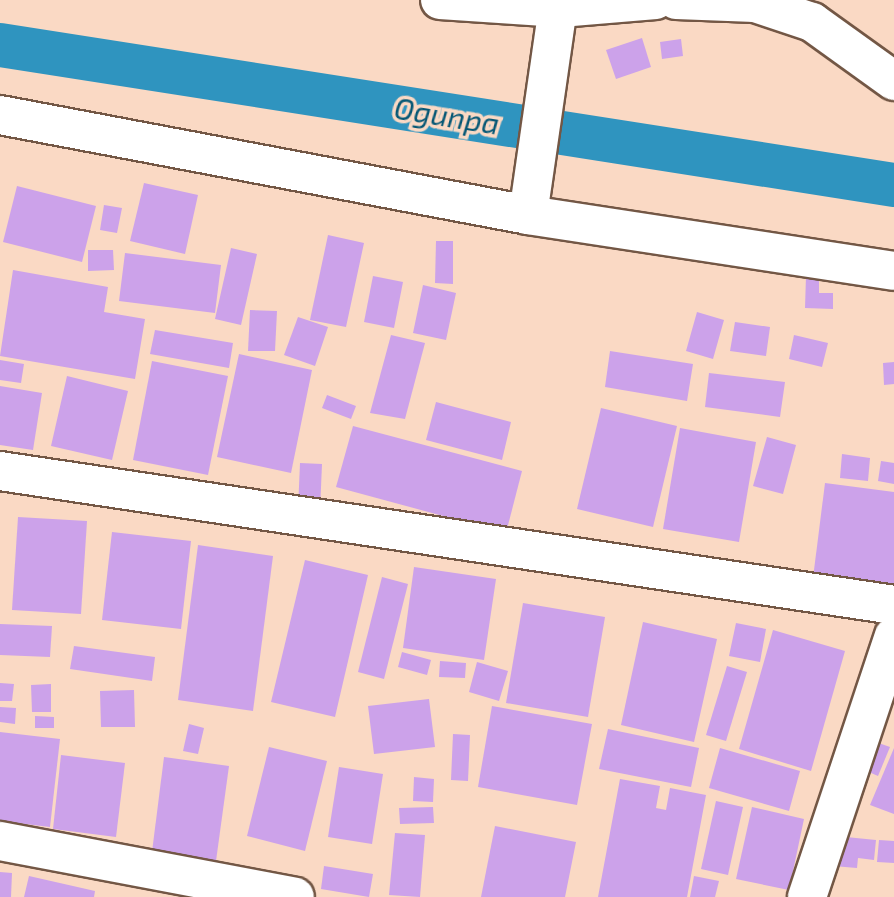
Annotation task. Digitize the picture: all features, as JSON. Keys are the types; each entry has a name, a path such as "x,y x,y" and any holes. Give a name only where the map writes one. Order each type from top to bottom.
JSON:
{"street":[{"path":"440,0 559,14 656,0"},
{"path":"676,0 755,3 812,22 894,81"},
{"path":"532,200 559,14"},
{"path":"0,115 532,200 894,271"},
{"path":"0,471 894,605"},
{"path":"807,897 894,636"},
{"path":"0,841 295,897"}],"building":[{"path":"642,38 651,67 616,79 606,50"},
{"path":"681,39 683,56 662,59 660,42"},
{"path":"144,183 198,195 185,254 130,241"},
{"path":"17,186 96,206 82,262 3,242"},
{"path":"104,205 122,208 117,233 100,230"},
{"path":"328,235 364,243 346,327 310,320"},
{"path":"436,241 453,241 453,284 435,283"},
{"path":"231,248 257,254 241,325 215,319"},
{"path":"88,250 113,250 114,270 88,271"},
{"path":"125,253 221,265 215,313 119,301"},
{"path":"13,270 108,287 104,312 145,319 135,379 0,356"},
{"path":"373,276 403,282 394,328 364,322"},
{"path":"806,276 819,276 819,293 833,293 833,309 805,308"},
{"path":"423,285 456,293 446,340 413,333"},
{"path":"250,310 277,311 275,351 248,351"},
{"path":"697,312 724,320 713,359 686,351"},
{"path":"298,317 328,327 315,366 284,355"},
{"path":"735,322 770,327 766,356 730,351"},
{"path":"155,330 233,343 229,368 150,354"},
{"path":"391,335 425,343 405,419 370,413"},
{"path":"794,335 828,343 822,367 789,359"},
{"path":"610,351 693,364 687,401 605,387"},
{"path":"239,354 312,370 291,473 217,457"},
{"path":"0,360 24,364 21,383 0,380"},
{"path":"152,361 228,376 208,475 133,460"},
{"path":"894,362 894,384 884,385 883,363"},
{"path":"709,373 785,382 780,417 705,407"},
{"path":"67,376 128,391 112,460 51,446"},
{"path":"0,386 42,393 33,450 0,445"},
{"path":"327,395 356,406 351,419 322,408"},
{"path":"436,402 511,422 502,460 426,440"},
{"path":"601,408 677,426 653,527 577,509"},
{"path":"353,426 522,471 506,533 336,487"},
{"path":"680,428 756,442 739,542 663,529"},
{"path":"767,437 796,445 783,494 753,486"},
{"path":"842,454 870,458 868,481 840,478"},
{"path":"881,461 894,463 894,484 878,481"},
{"path":"300,463 322,464 320,511 298,510"},
{"path":"825,483 894,492 894,588 813,578"},
{"path":"18,517 87,521 81,614 12,610"},
{"path":"112,532 191,541 181,629 102,620"},
{"path":"198,545 273,556 253,711 178,700"},
{"path":"305,560 368,575 335,717 271,702"},
{"path":"414,567 496,579 484,660 403,648"},
{"path":"382,577 408,584 384,679 358,672"},
{"path":"523,603 605,617 588,717 506,703"},
{"path":"643,622 717,639 694,742 621,725"},
{"path":"736,623 766,629 760,662 729,656"},
{"path":"0,624 52,626 50,657 0,655"},
{"path":"773,630 845,651 811,771 739,749"},
{"path":"74,646 155,657 152,681 70,669"},
{"path":"402,652 431,660 427,675 398,667"},
{"path":"440,661 466,663 465,678 439,677"},
{"path":"477,662 508,671 499,701 469,692"},
{"path":"727,666 747,672 726,741 706,735"},
{"path":"0,683 14,684 12,701 0,701"},
{"path":"51,684 51,712 32,712 31,685"},
{"path":"134,690 135,727 101,727 100,691"},
{"path":"429,699 435,747 374,754 368,706"},
{"path":"492,706 592,724 577,805 478,787"},
{"path":"0,707 16,708 15,724 0,722"},
{"path":"35,716 54,717 54,728 35,728"},
{"path":"189,724 204,728 198,754 183,751"},
{"path":"608,729 699,748 691,787 599,769"},
{"path":"0,732 60,739 50,827 0,821"},
{"path":"453,734 470,735 468,781 451,780"},
{"path":"873,741 890,747 878,776 862,769"},
{"path":"269,747 327,761 305,851 247,836"},
{"path":"720,748 800,771 789,811 709,788"},
{"path":"894,748 894,814 870,805"},
{"path":"61,755 125,763 116,837 53,829"},
{"path":"164,757 229,766 216,861 152,852"},
{"path":"339,767 383,774 372,844 328,837"},
{"path":"414,777 434,779 433,802 413,801"},
{"path":"620,779 660,786 656,808 666,810 670,788 706,795 687,897 598,897"},
{"path":"716,801 743,807 728,875 701,869"},
{"path":"433,807 434,823 400,824 399,808"},
{"path":"752,807 804,819 789,890 736,879"},
{"path":"495,826 576,842 565,897 481,897"},
{"path":"395,833 425,835 420,897 389,895"},
{"path":"836,836 876,840 874,860 858,858 857,868 833,866"},
{"path":"879,840 894,841 894,863 877,862"},
{"path":"324,866 373,874 369,897 321,889"},
{"path":"0,872 12,873 11,897 0,897"},
{"path":"29,876 95,891 94,897 24,897"},
{"path":"694,876 719,881 715,897 690,897"}],"waterway":[{"name":"Ogunpa","path":"0,45 894,185"}]}
